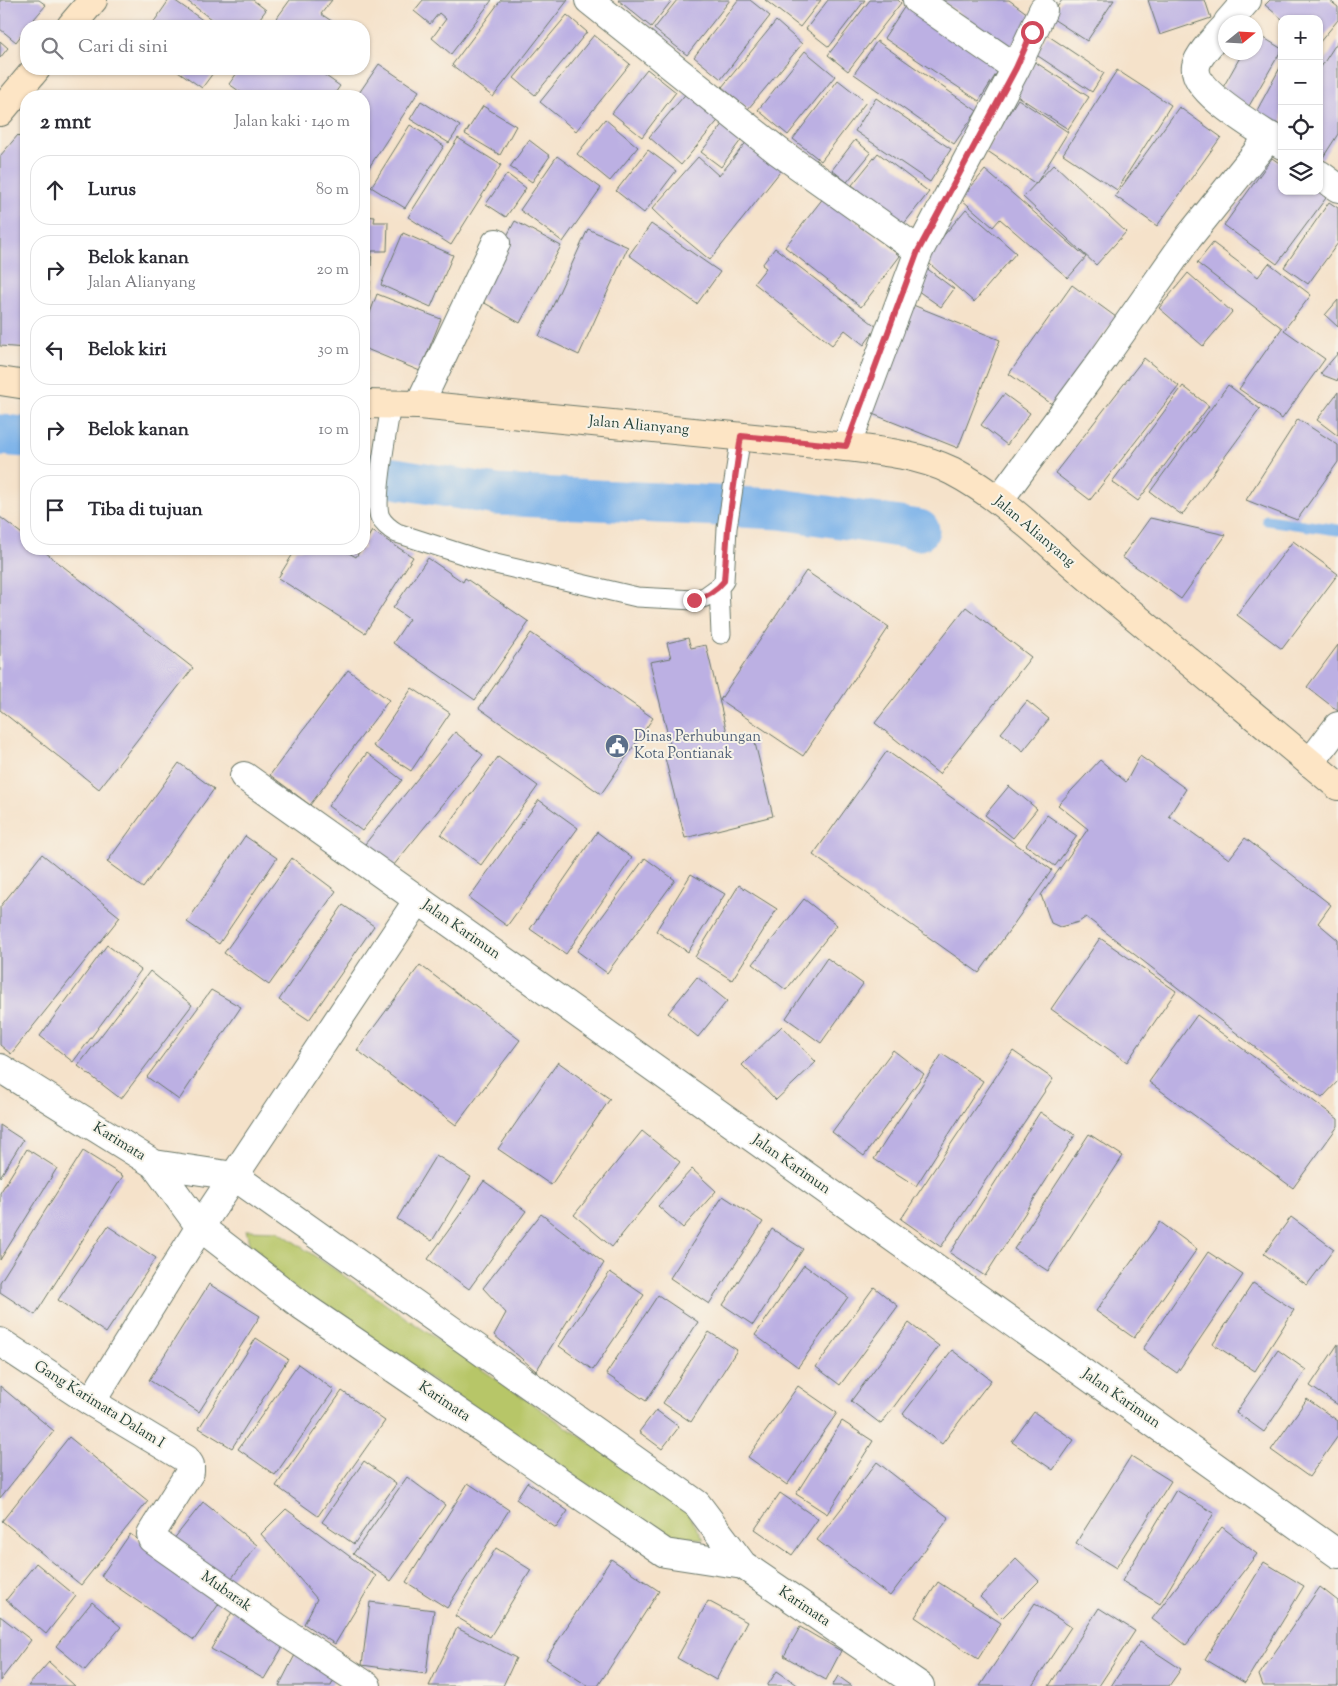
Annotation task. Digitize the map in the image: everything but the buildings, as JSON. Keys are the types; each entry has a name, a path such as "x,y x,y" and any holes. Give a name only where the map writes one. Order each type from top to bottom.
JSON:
{"street":[{"path":"76,20 93,0"},
{"path":"589,0 778,151 918,251"},
{"path":"917,0 1016,68"},
{"path":"1234,15 1247,0"},
{"path":"846,446 918,251 1016,68 1043,10"},
{"path":"1000,500 1103,360 1188,238 1276,140 1216,100 1198,78 1196,66 1202,54 1218,35"},
{"path":"0,112 31,75"},
{"path":"1323,177 1338,188"},
{"path":"419,405 496,243"},
{"path":"0,381 20,384"},
{"name":"Jalan Alianyang","path":"370,407 389,417 419,405 740,448 846,446 890,452 939,466 953,472 1000,500 1078,569 1338,786"},
{"path":"1310,763 1338,726"},
{"name":"Jalan Karimun","path":"244,776 1338,1554"},
{"path":"91,1402 200,1227 418,900"},
{"name":"Karimata","path":"0,1068 154,1164 200,1227 301,1305 665,1553 743,1565 920,1686"},
{"path":"154,1164 234,1176 697,1504 743,1565"},
{"name":"Gang Karimata Dalam I","path":"0,1342 91,1402 186,1459 190,1465 190,1472"},
{"name":"Mubarak","path":"190,1472 151,1534 152,1539 277,1627 367,1686"}],"lane":[{"path":"389,417 378,494 380,516 386,527 397,533 486,562 637,597 694,600 705,597 724,581 728,528 740,448"},
{"path":"719,587 721,634"}],"green space":[{"path":"246,1230 278,1231 683,1506 704,1539 664,1536 253,1260"}],"waterway":[{"path":"0,435 20,437"},
{"path":"370,474 497,495 780,509 919,530"},
{"path":"1267,520 1338,530"}],"place":[{"name":"Dinas Perhubungan Kota Pontianak","path":"617,746"}],"route":[{"path":"694,600 705,597 724,581 728,528 741,436 846,446 918,251 1016,68 1032,32"}]}
